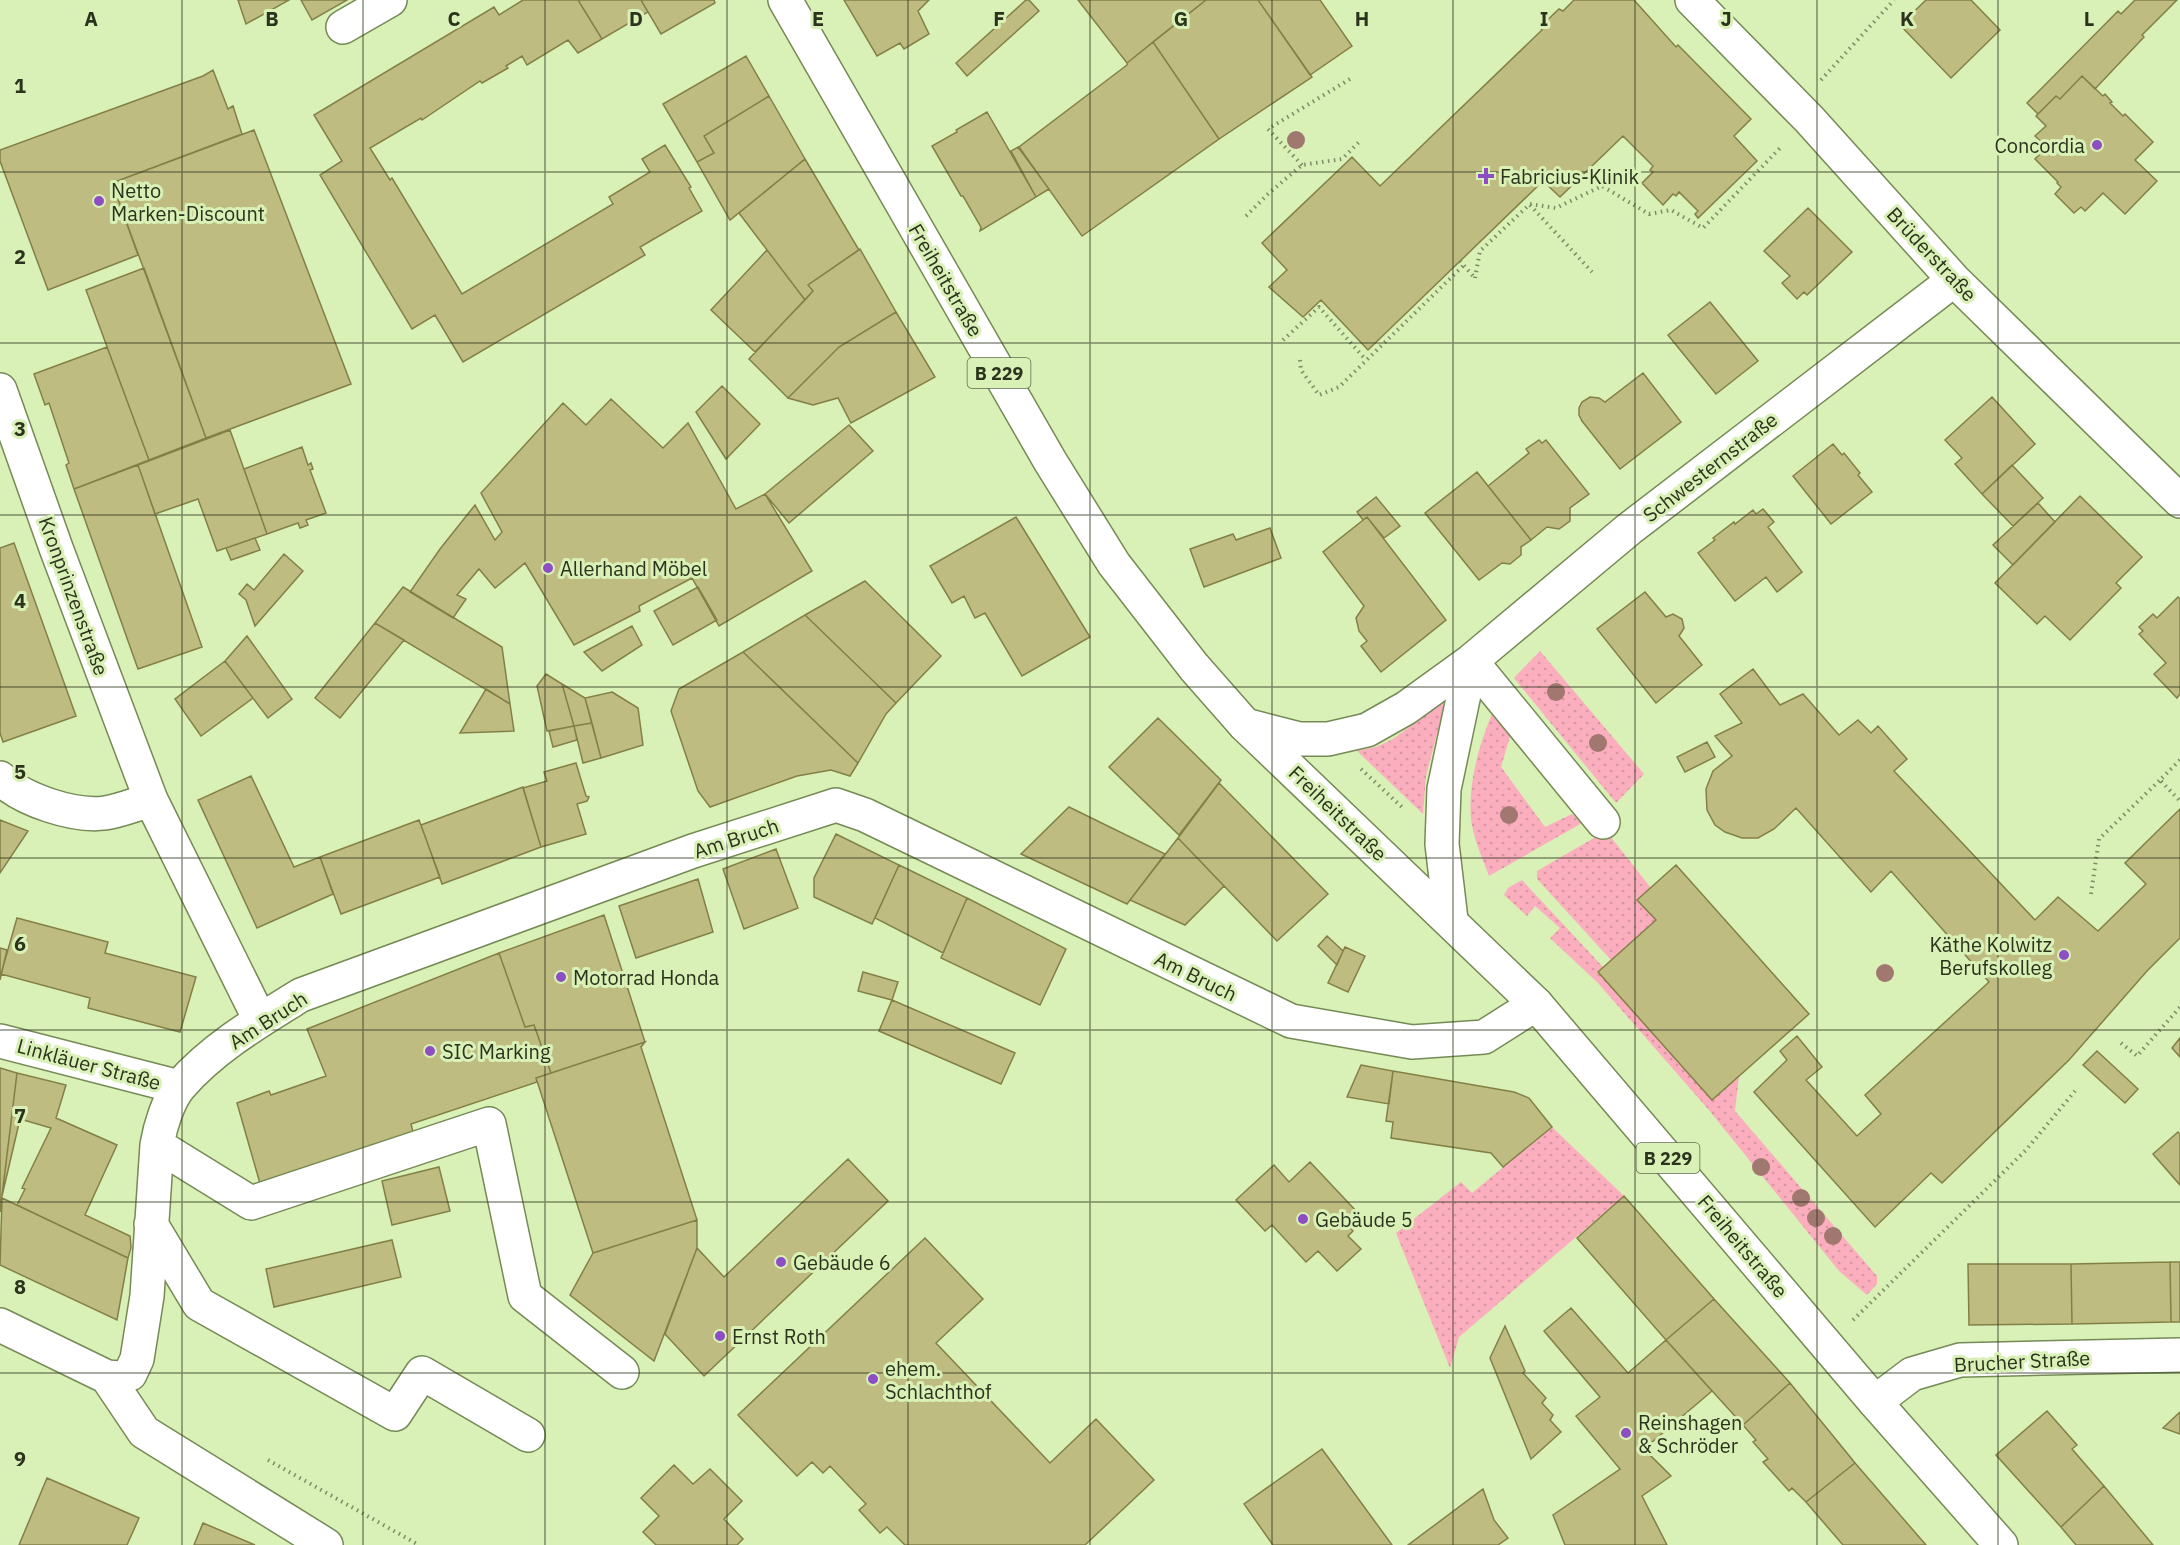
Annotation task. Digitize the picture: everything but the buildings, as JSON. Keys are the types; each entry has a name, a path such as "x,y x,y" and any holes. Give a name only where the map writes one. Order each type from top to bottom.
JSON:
{"street":[{"path":"343,27 390,0"},
{"name":"Freiheitstraße","path":"784,0 1050,461 1114,564 1194,667 1245,725 1451,920 1536,1004 1875,1402 2001,1545"},
{"name":"Brüderstraße","path":"1692,0 1803,113 1954,280 2180,501"},
{"name":"Schwesternstraße","path":"1245,725 1299,739 1328,739 1367,730 1406,708 1471,661 1629,530 1954,280"},
{"name":"Kronprinzenstraße","path":"0,390 150,800 260,1020"},
{"path":"1471,661 1603,822"},
{"path":"1451,920 1442,844 1444,789 1471,661"},
{"path":"0,778 11,789 58,809 104,813 150,800"},
{"name":"Am Bruch","path":"107,1377 120,1378 130,1374 137,1359 147,1296 157,1145 161,1125 179,1087 210,1058 260,1020 301,995 693,851 836,805 865,815 1291,1021 1412,1042 1485,1037 1536,1004"},
{"name":"Linkläuer Straße","path":"0,1041 179,1087"},
{"path":"157,1145 252,1203 489,1124 525,1296 622,1372"},
{"path":"151,1224 199,1304 395,1414 422,1373 528,1436"},
{"path":"0,1324 107,1377 144,1432 326,1545"},
{"name":"Brucher Straße","path":"1875,1402 1912,1374 1960,1360 2180,1355"}],"path":[{"path":"1530,204 1556,208 1602,186 1649,214 1671,210 1703,228 1803,113 1894,0"},
{"path":"1302,165 1268,129 1350,79"},
{"path":"1246,216 1302,165 1344,161 1360,141"},
{"path":"1300,360 1301,370 1318,395 1339,387 1462,263 1475,278 1480,251 1530,204"},
{"path":"1530,204 1592,272"},
{"path":"1283,340 1319,308 1366,360"},
{"path":"2091,894 2100,839 2180,760"},
{"path":"1359,768 1408,813"},
{"path":"2160,780 2180,801"},
{"path":"2121,1043 2137,1056 2180,1007"},
{"path":"1826,1344 1879,1296 2026,1150 2075,1091"}],"shaded area":[{"path":"1540,651 1644,774 1616,803 1514,678"},
{"path":"1442,703 1444,707 1426,776 1423,814 1357,751 1376,747 1393,739"},
{"path":"1494,709 1511,733 1501,767 1545,827 1572,814 1582,823 1489,876 1474,833 1471,818 1471,790 1476,762"},
{"path":"1606,831 1651,888 1638,901 1656,920 1611,960 1537,879 1537,871"},
{"path":"1522,880 1603,967 1598,972 1712,1100 1739,1076 1735,1111 1877,1276 1877,1284 1867,1295 1839,1271 1708,1109 1598,983 1550,938 1560,928 1535,906 1527,916 1504,895 1508,888"},
{"path":"1552,1127 1624,1196 1459,1337 1450,1368 1396,1233 1461,1182 1472,1193"}],"place":[{"name":"Concordia","path":"2097,145"},
{"name":"Fabricius-Klinik","path":"1486,176"},
{"name":"Netto Marken-Discount","path":"99,201"},
{"name":"Allerhand Möbel","path":"548,568"},
{"name":"Käthe Kolwitz Berufskolleg","path":"2064,955"},
{"name":"Motorrad Honda","path":"561,977"},
{"name":"SIC Marking","path":"430,1051"},
{"name":"Gebäude 5","path":"1303,1219"},
{"name":"Gebäude 6","path":"781,1262"},
{"name":"Ernst Roth","path":"720,1336"},
{"name":"ehem. Schlachthof","path":"873,1379"},
{"name":"Reinshagen & Schröder","path":"1626,1433"}]}
